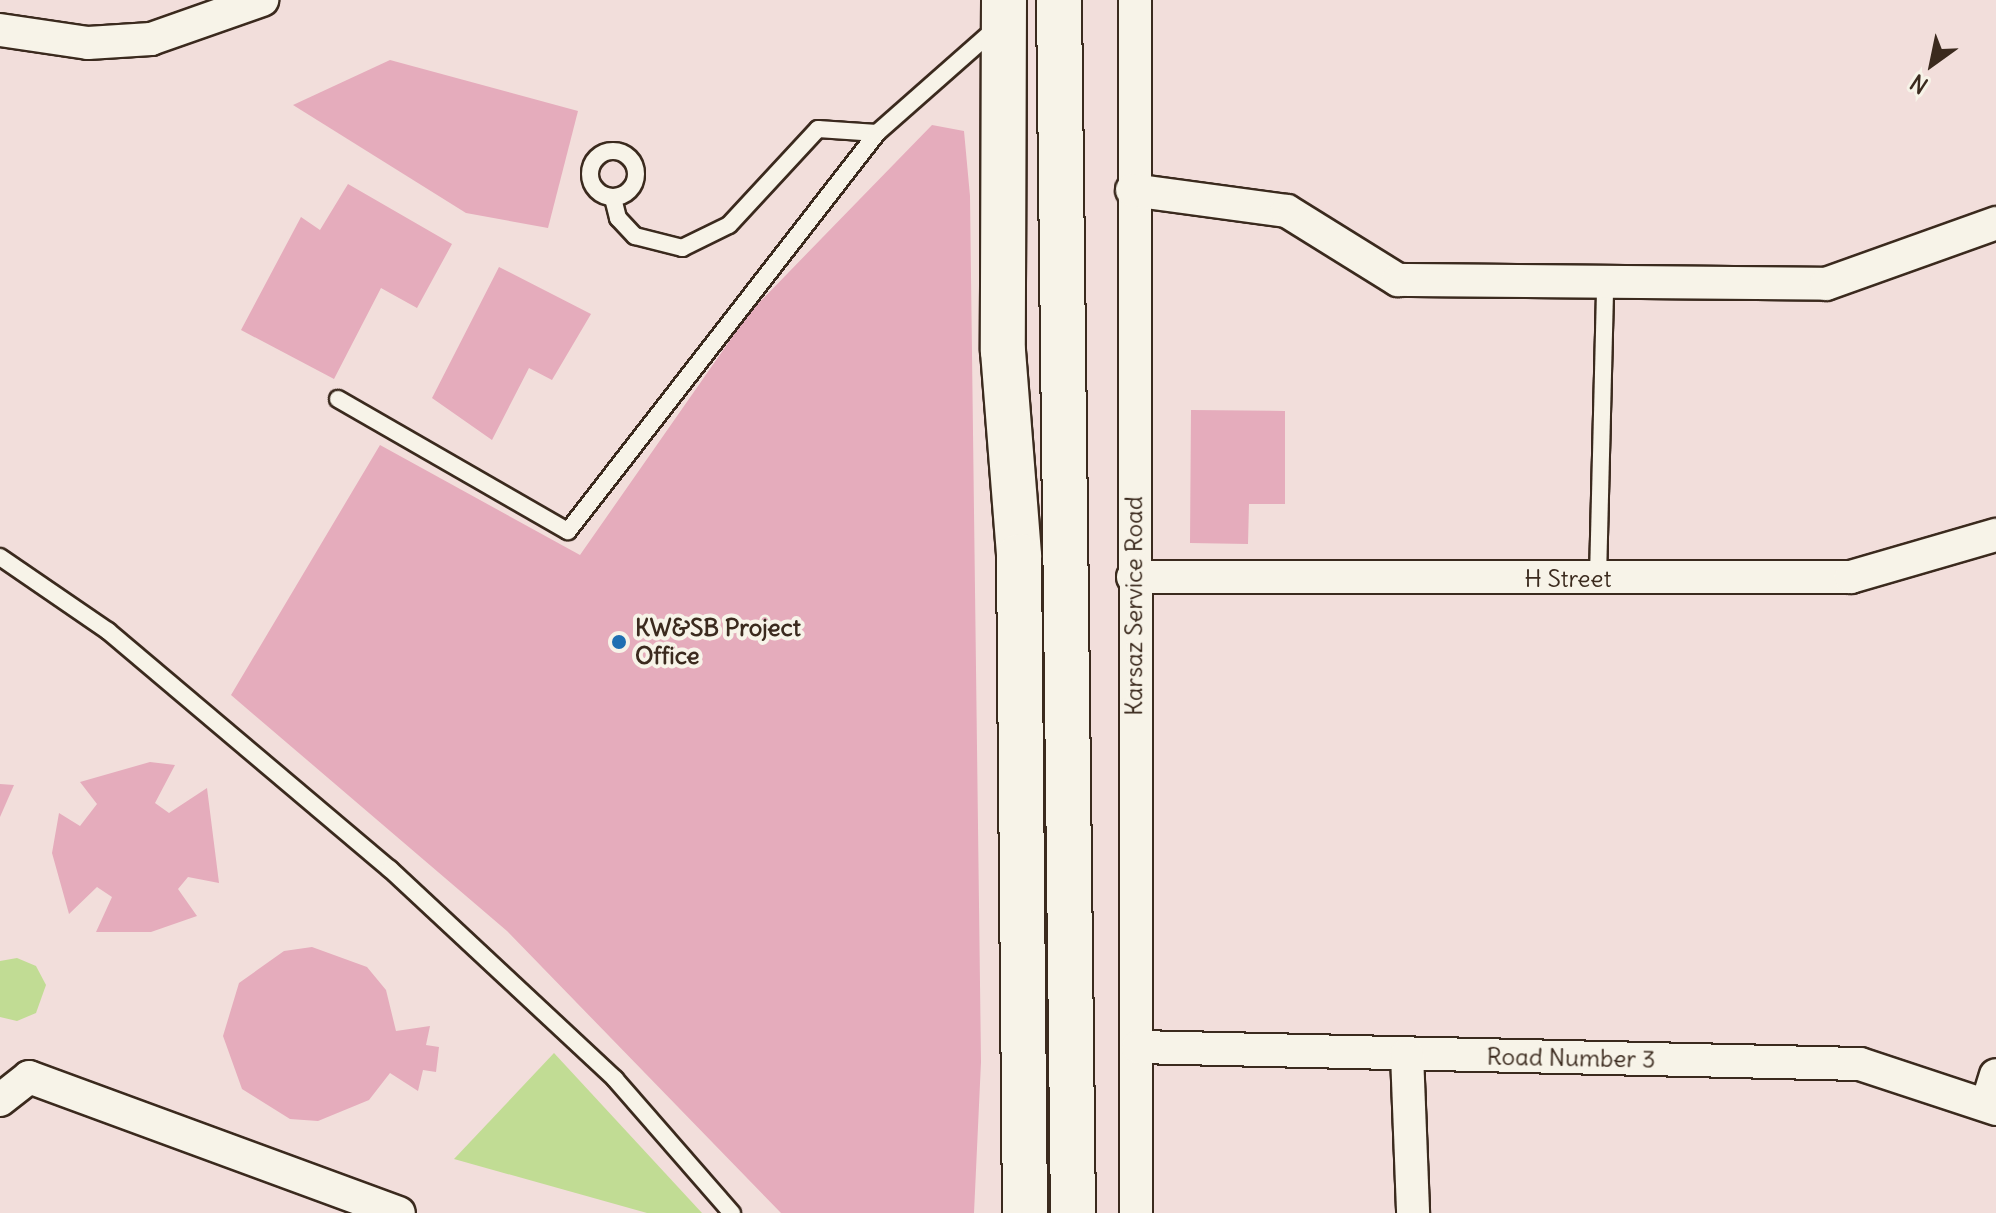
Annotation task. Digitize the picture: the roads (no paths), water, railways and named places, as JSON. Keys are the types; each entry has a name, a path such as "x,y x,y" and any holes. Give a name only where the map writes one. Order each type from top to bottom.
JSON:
{"highway":[{"path":"1059,0 1071,1205"},
{"path":"1004,11 1003,351 1019,556 1025,1213"}],"street":[{"name":"Karsaz Service Road","path":"1135,0 1132,190 1138,1047 1136,1213"},
{"path":"0,30 88,43 151,39 260,1"},
{"path":"1132,190 1287,211 1398,280 1605,285 1826,284 1996,223"},
{"name":"H Street","path":"1133,577 1851,577 1996,535"},
{"name":"Road Number 3","path":"1138,1047 1860,1064 1993,1096"},
{"path":"1407,1054 1413,1213"},
{"path":"0,1100 29,1077 399,1213"}],"lane":[{"path":"338,399 568,531 877,133 1004,11"},
{"path":"613,198 618,218 635,236 682,248 729,225 818,129 877,133"},
{"path":"1598,578 1605,285"},
{"path":"0,557 108,631 390,869 615,1079 732,1213"}],"place":[{"name":"KW&SB Project Office","path":"619,642"}]}
